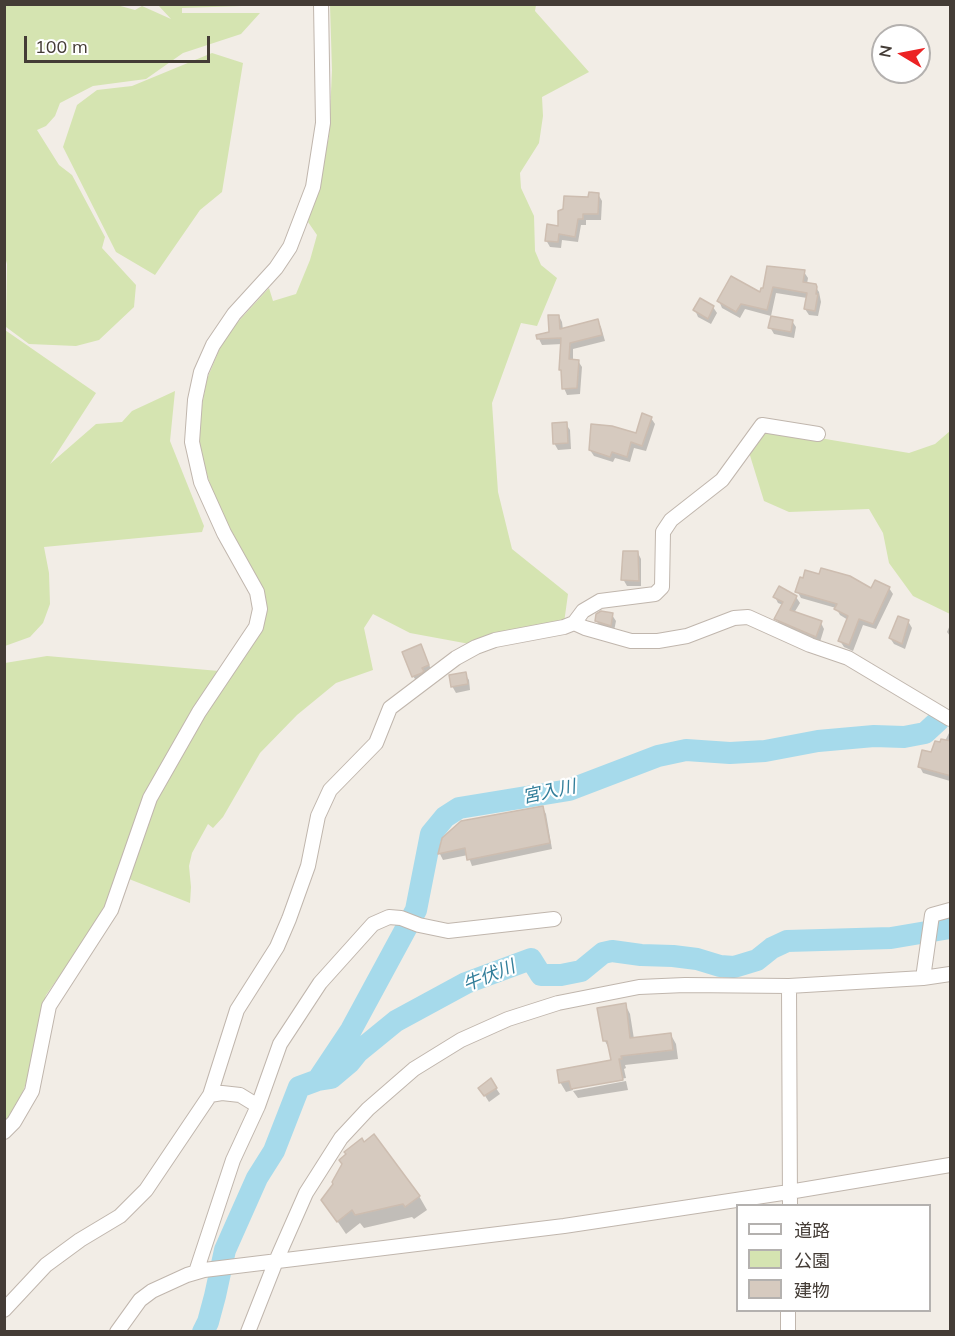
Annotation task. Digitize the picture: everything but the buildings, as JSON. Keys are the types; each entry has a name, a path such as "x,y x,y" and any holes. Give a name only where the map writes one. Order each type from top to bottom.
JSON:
{"street":[{"path":"4,1132 14,1122 32,1090 50,1006 111,910 150,798 199,712 255,627 260,609 256,592 224,533 201,482 192,442 195,400 201,372 213,345 234,314 276,268 290,247 313,187 323,123 321,4"},
{"path":"4,1310 46,1265 80,1240 120,1216 146,1190 210,1095 237,1010 277,947 289,919 308,866 318,816 330,790 376,743 390,708 456,658 476,647 495,640 564,627 574,623 584,610 600,601 655,594 662,587 663,532 671,520 722,480 762,425 818,434"},
{"path":"574,623 631,641 658,641 687,636 734,618 748,617 810,645 848,658 951,719"},
{"path":"923,978 932,915 951,910"},
{"path":"200,1271 233,1160 258,1106 280,1044 320,983 373,924 389,917 401,918 419,925 448,931 554,919"},
{"path":"248,1332 271,1262 306,1193 341,1138 368,1108 414,1070 460,1040 508,1019 558,1004 639,987 789,986 923,978 951,974"},
{"path":"789,986 790,1199"},
{"path":"210,1095 222,1093 240,1095 258,1106"},
{"path":"748,1204 790,1199 951,1165"},
{"path":"117,1332 140,1300 152,1291 164,1284 200,1271 736,1205"},
{"path":"788,1312 788,1332"}],"green space":[{"path":"5,5 117,5 135,10 142,6 171,19 158,5 272,5 182,8 182,13 260,13 241,34 183,53 146,79 93,86 60,103 55,116 46,126 37,130 59,165 72,175 105,237 102,248 136,285 134,307 99,340 76,346 29,344 6,327"},
{"path":"330,5 536,5 535,11 589,72 542,97 543,116 539,143 520,173 521,188 534,216 535,251 541,265 557,278 537,326 521,323 492,403 498,492 512,549 568,594 564,623 546,623 475,645 410,633 373,614 364,628 373,670 336,683 297,715 260,753 223,817 213,828 208,824 192,853 189,866 190,903 129,879 153,805 198,723 264,620 266,603 262,590 242,556 211,487 200,451 200,416 207,379 220,348 235,325 269,288 273,301 296,294 310,260 317,235 308,222 329,137 332,70"},
{"path":"212,53 243,63 222,192 200,210 155,275 116,252 63,147 77,105 97,90 132,86"},
{"path":"5,330 96,393 50,464 96,424 122,422 132,411 175,391 170,441 204,526 202,532 44,547 49,573 50,604 43,623 30,637 5,646"},
{"path":"766,429 909,453 935,444 950,431 950,614 913,596 889,563 883,533 869,509 789,512 764,501 748,449"},
{"path":"47,656 219,671 145,797 105,905 88,936 46,995 39,1019 29,1075 22,1094 5,1123 5,663"}],"waterway":[{"name":"宮入川","path":"319,1078 351,1030 416,910 431,834 445,817 459,808 569,790 658,756 686,750 730,753 765,751 818,741 874,736 904,737 925,733 938,721"},
{"name":"牛伏川","path":"203,1332 215,1296 225,1250 257,1178 274,1151 299,1087 331,1078 396,1021 466,983 531,959 541,975 561,975 581,971 603,953 612,951 697,959 720,966 734,967 757,960 772,948 787,941 891,938 950,928"}]}
